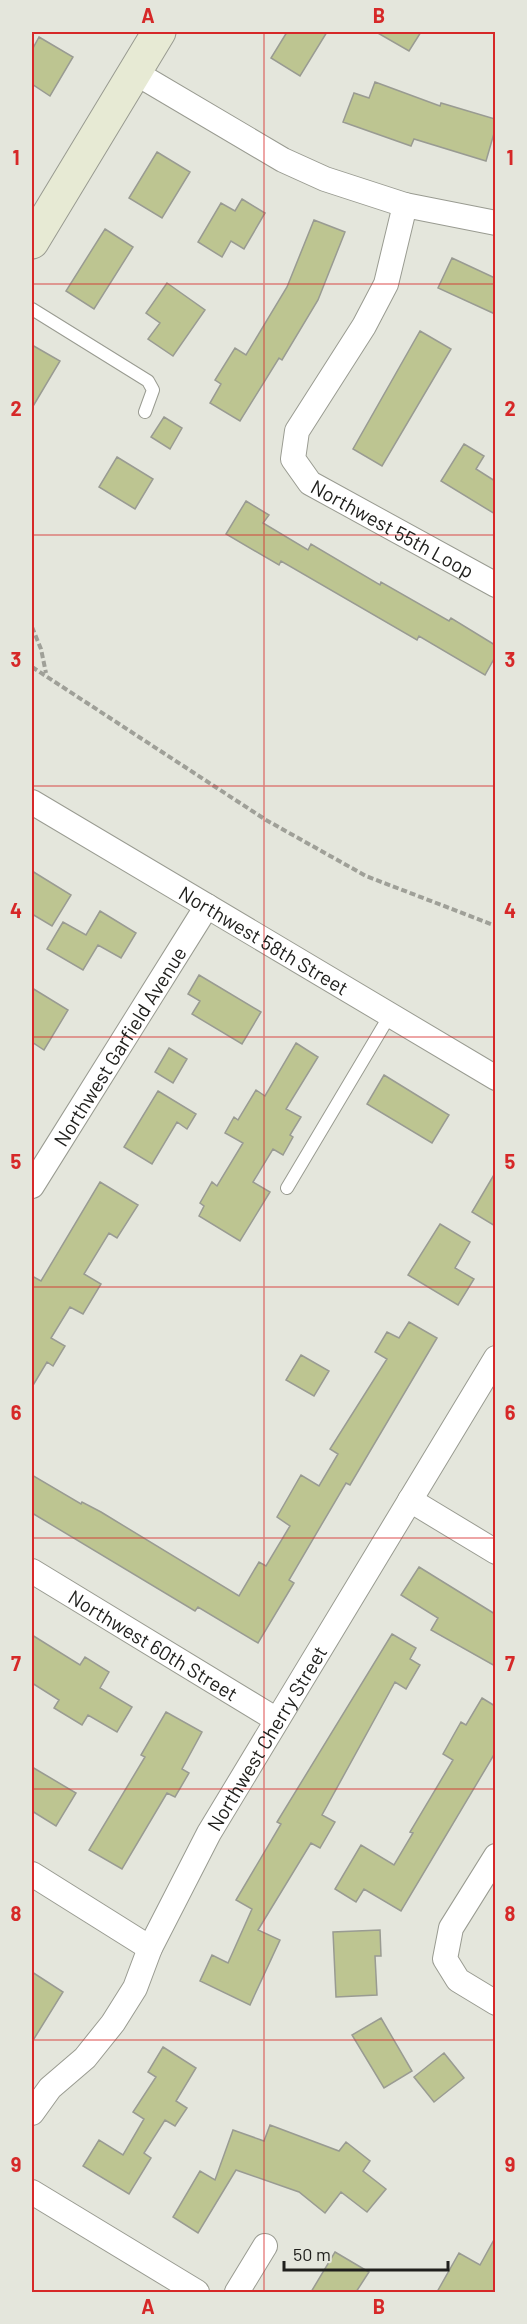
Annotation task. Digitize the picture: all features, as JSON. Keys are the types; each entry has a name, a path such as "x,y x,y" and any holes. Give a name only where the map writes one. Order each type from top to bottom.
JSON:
{"street":[{"path":"32,242 159,32"},
{"path":"134,72 282,160 325,179 405,205 495,223"},
{"name":"Northwest 55th Loop","path":"405,205 386,284 364,326 297,431 293,459 310,483 495,585"},
{"name":"Northwest 58th Street","path":"32,802 495,1078"},
{"name":"Northwest Garfield Avenue","path":"32,1186 207,906"},
{"name":"Northwest Cherry Street","path":"32,2113 50,2088 85,2058 113,2024 135,1988 150,1948 209,1833 495,1358"},
{"path":"410,1500 495,1552"},
{"name":"Northwest 60th Street","path":"32,1571 277,1720"},
{"path":"495,1856 451,1928 445,1959 458,1980 495,2003"},
{"path":"32,1874 150,1948"},
{"path":"32,2192 197,2292"},
{"path":"237,2292 265,2246"}],"lane":[{"path":"32,309 148,381 153,390 145,412"},
{"path":"287,1188 390,1015"}],"path":[{"path":"32,627 41,649 46,674"},
{"path":"32,667 46,674 159,752 266,820 366,876 495,926"}],"building":[{"path":"287,32 327,32 300,76 271,58"},
{"path":"376,32 421,32 409,51"},
{"path":"39,37 73,57 50,96 32,84 32,50"},
{"path":"375,82 440,106 441,103 495,119 495,130 486,161 414,139 411,146 343,122 354,93 369,98"},
{"path":"157,152 190,172 162,218 129,198"},
{"path":"242,199 265,213 244,249 231,241 222,257 198,242 221,203 235,211"},
{"path":"314,220 345,232 318,300 282,360 279,358 240,421 210,403 221,384 215,380 235,348 246,355 287,287"},
{"path":"105,229 133,247 94,309 66,291"},
{"path":"452,258 495,278 495,314 438,288"},
{"path":"167,283 205,310 173,356 148,339 160,323 146,313"},
{"path":"420,331 451,349 382,466 353,449"},
{"path":"32,345 60,361 32,408"},
{"path":"164,417 182,428 170,449 151,437"},
{"path":"464,444 484,456 476,469 495,481 495,514 441,481"},
{"path":"117,457 153,479 135,509 99,487"},
{"path":"246,501 269,515 263,523 308,550 311,544 380,585 381,582 449,621 451,618 495,645 495,657 485,675 419,636 417,640 281,561 279,565 226,534"},
{"path":"32,871 71,895 52,926 32,914"},
{"path":"100,911 136,933 121,958 98,945 83,970 47,949 63,922 86,935"},
{"path":"199,975 261,1012 242,1044 192,1014 200,1001 188,994"},
{"path":"32,988 68,1010 44,1050 32,1042"},
{"path":"296,1043 318,1057 286,1109 301,1117 290,1135 293,1137 283,1155 273,1149 253,1182 270,1192 240,1241 199,1216 204,1206 200,1203 212,1182 217,1186 243,1143 225,1133 234,1117 238,1120 256,1090 265,1096"},
{"path":"169,1048 187,1059 173,1083 155,1072"},
{"path":"384,1075 449,1115 432,1143 367,1104"},
{"path":"158,1091 196,1114 187,1129 177,1122 152,1164 124,1147"},
{"path":"495,1173 495,1226 472,1212"},
{"path":"100,1182 138,1205 117,1238 109,1233 84,1274 101,1284 83,1314 70,1307 51,1338 65,1346 53,1366 47,1362 32,1387 32,1276 41,1281"},
{"path":"440,1224 470,1242 455,1268 474,1279 458,1305 408,1275"},
{"path":"409,1322 437,1338 350,1485 346,1483 289,1580 294,1583 258,1643 198,1607 195,1611 32,1513 32,1475 81,1504 82,1502 101,1512 239,1596 259,1562 266,1566 290,1526 277,1517 301,1475 319,1486 338,1454 330,1449 387,1359 375,1352 387,1332 399,1338"},
{"path":"301,1355 329,1371 314,1396 286,1380"},
{"path":"419,1567 495,1614 495,1666 431,1630 438,1618 401,1595"},
{"path":"392,1634 416,1648 410,1659 420,1665 406,1689 395,1682 322,1815 335,1822 320,1848 311,1843 258,1930 280,1940 250,2005 200,1981 212,1955 228,1963 252,1909 236,1900 281,1824 277,1822"},
{"path":"32,1635 80,1665 85,1657 109,1672 100,1688 132,1707 117,1732 88,1715 82,1725 54,1708 59,1700 32,1683"},
{"path":"482,1698 495,1706 495,1753 401,1911 364,1889 356,1902 335,1889 361,1845 394,1865 413,1833 410,1832 453,1760 443,1754 461,1722 466,1725"},
{"path":"166,1712 202,1732 182,1769 189,1773 175,1797 167,1793 122,1869 89,1850 145,1757 141,1755"},
{"path":"32,1767 76,1793 56,1826 32,1811"},
{"path":"380,1930 381,1956 375,1956 377,1995 336,1997 333,1932"},
{"path":"32,1972 63,1992 32,2042"},
{"path":"381,2018 412,2071 384,2088 352,2035"},
{"path":"163,2047 196,2068 176,2101 187,2108 175,2126 165,2120 144,2153 151,2158 129,2194 83,2166 99,2140 123,2155 144,2119 133,2112 156,2077 148,2072"},
{"path":"444,2053 464,2078 434,2102 414,2077"},
{"path":"270,2125 339,2151 346,2142 370,2161 363,2171 386,2189 367,2212 341,2192 325,2213 299,2192 236,2170 198,2233 173,2217 200,2171 215,2180 233,2130 264,2141"},
{"path":"495,2238 495,2292 437,2292 459,2253 480,2265"},
{"path":"335,2252 369,2272 356,2292 311,2292"}]}
